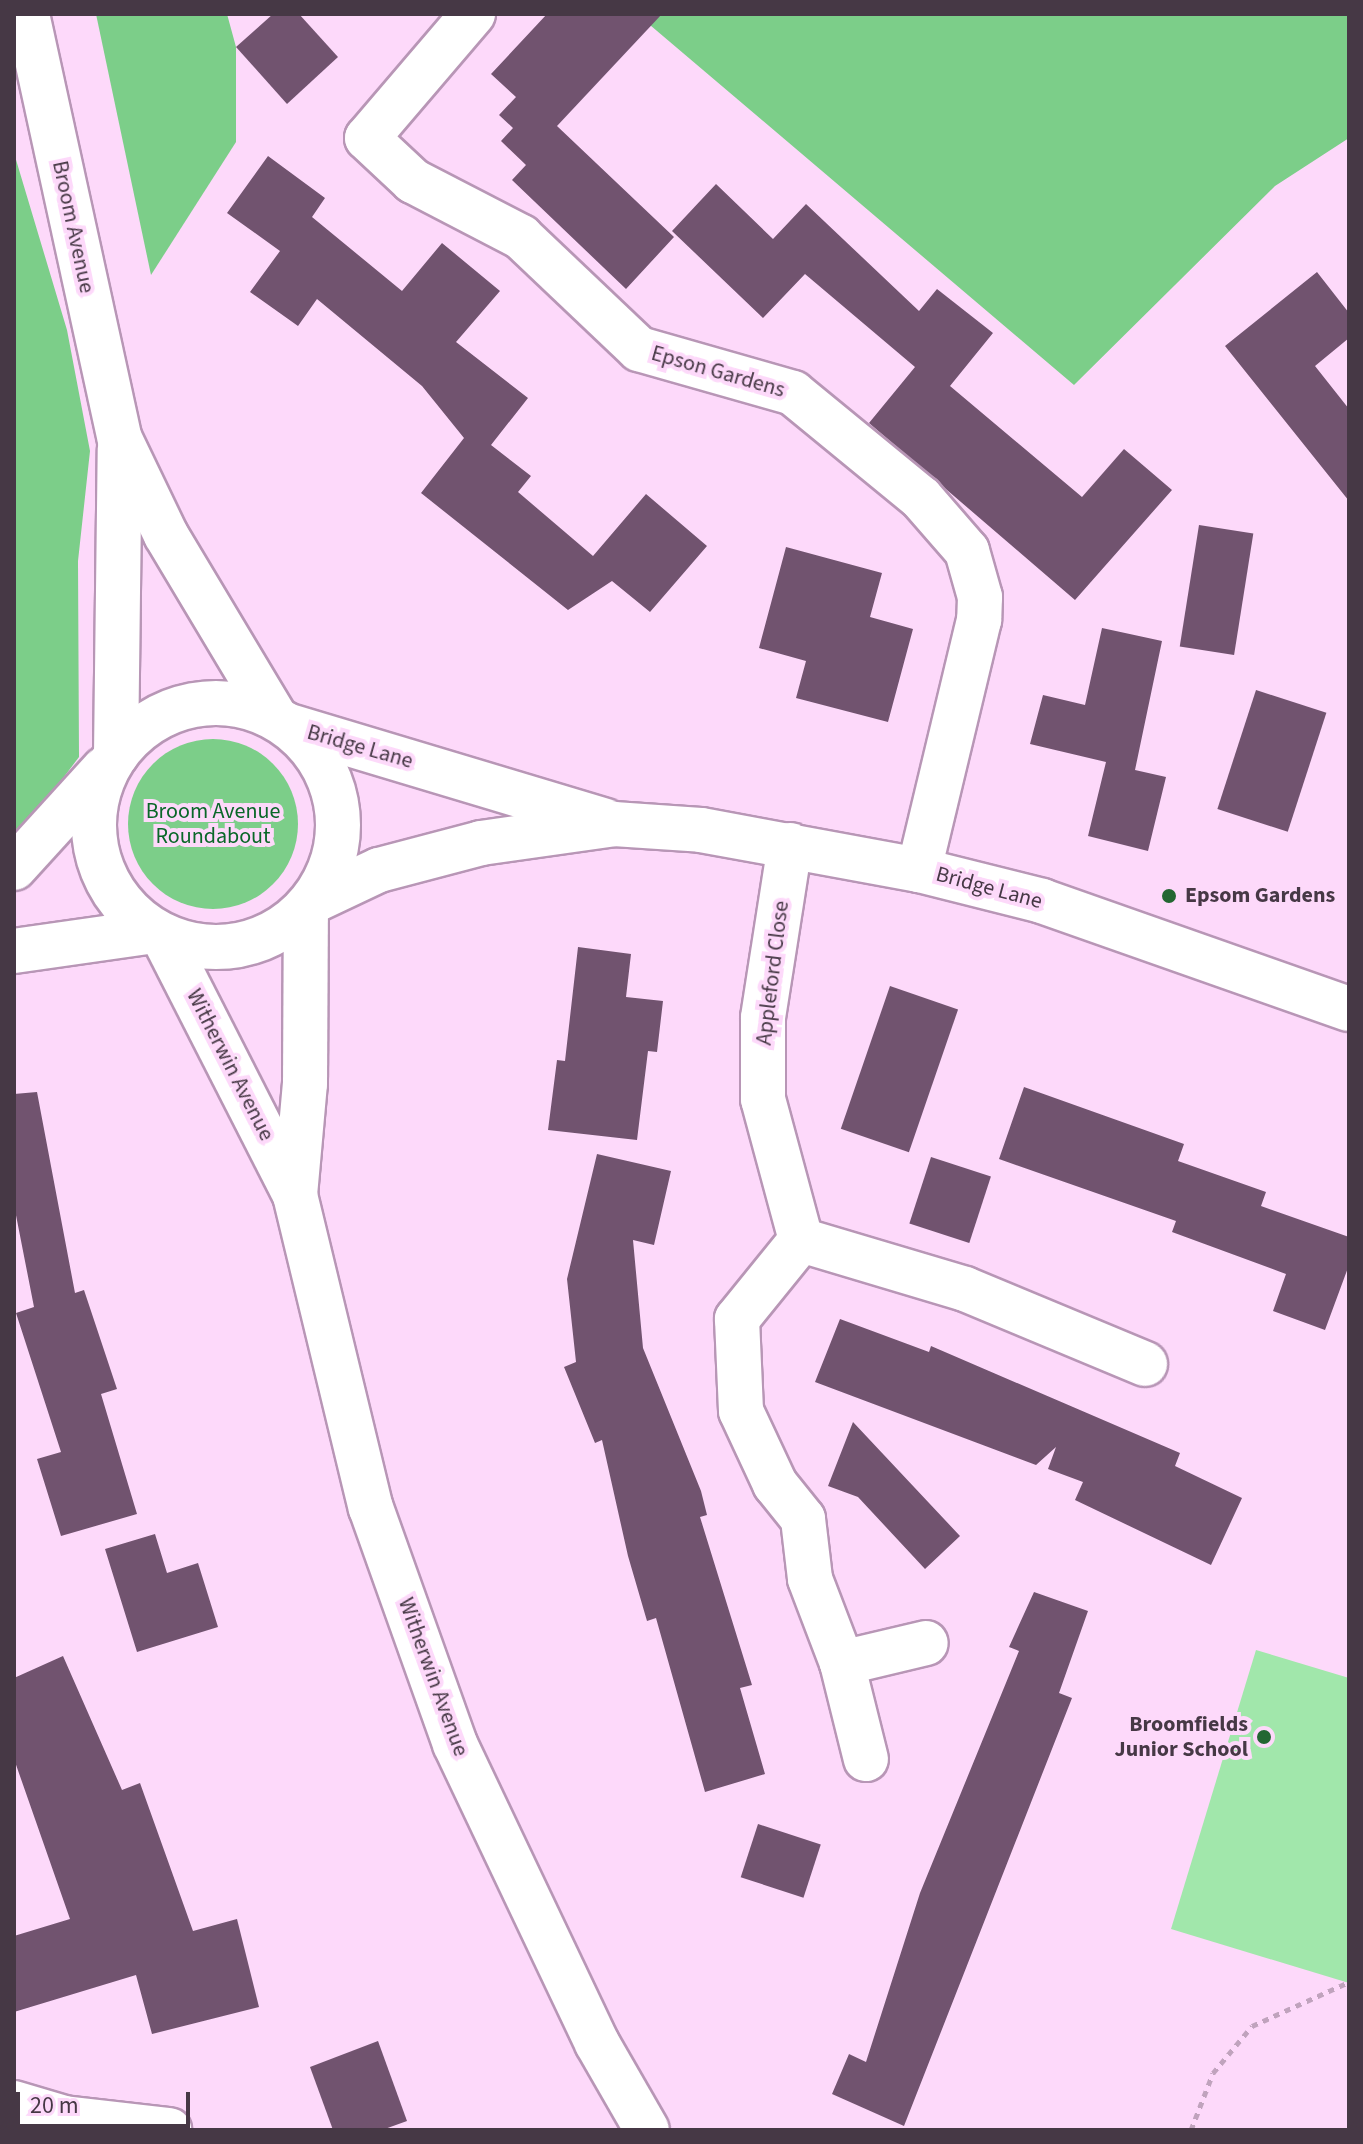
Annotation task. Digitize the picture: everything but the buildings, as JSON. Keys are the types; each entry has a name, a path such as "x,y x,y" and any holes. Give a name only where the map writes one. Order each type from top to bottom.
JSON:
{"street":[{"name":"Broom Avenue","path":"27,14 120,439 113,758"},
{"name":"Epson Gardens","path":"473,14 367,138 413,181 521,237 639,349 793,393 921,498 967,551 980,597 979,620 919,870"},
{"name":"Broom Avenue","path":"120,439 173,547 282,722"},
{"path":"14,868 138,731 173,710 213,703 282,722 323,767 338,808 329,872 310,904 260,939 228,947 159,934 14,951"},
{"name":"Bridge Lane","path":"282,722 614,824 790,845 919,870 1042,901 1349,1009"},
{"path":"113,758 97,793 99,860 113,891 159,934"},
{"name":"Bridge Lane","path":"310,904 427,855 614,824"},
{"name":"Appleford Close","path":"790,845 763,1018 763,1099 801,1240"},
{"name":"Witherwin Avenue","path":"295,1195 305,1084 310,904"},
{"name":"Witherwin Avenue","path":"159,934 295,1195 371,1508 455,1744 597,2043 647,2130"},
{"path":"866,1759 842,1663 810,1579 803,1519 775,1484 741,1411 737,1319 801,1240 965,1289 1145,1364"},
{"path":"842,1663 926,1643"},
{"path":"14,2103 64,2118 169,2130"}],"path":[{"path":"1191,2130 1213,2073 1252,2026 1349,1982"}],"green space":[{"path":"96,14 227,14 236,47 236,142 151,275"},
{"path":"637,14 1349,14 1349,138 1275,186 1074,385"},
{"path":"14,153 67,330 90,451 78,561 79,757 14,843"},
{"name":"Broom Avenue Roundabout","path":"213,739 245,746 273,764 291,792 298,824 291,856 273,884 245,902 213,909 181,902 153,884 135,856 128,824 135,792 153,764 181,746"},
{"path":"1256,1650 1349,1678 1349,1983 1171,1929"}],"place":[{"name":"Epsom Gardens","path":"1169,896"},
{"name":"Broomfields Junior School","path":"1264,1737"}]}
